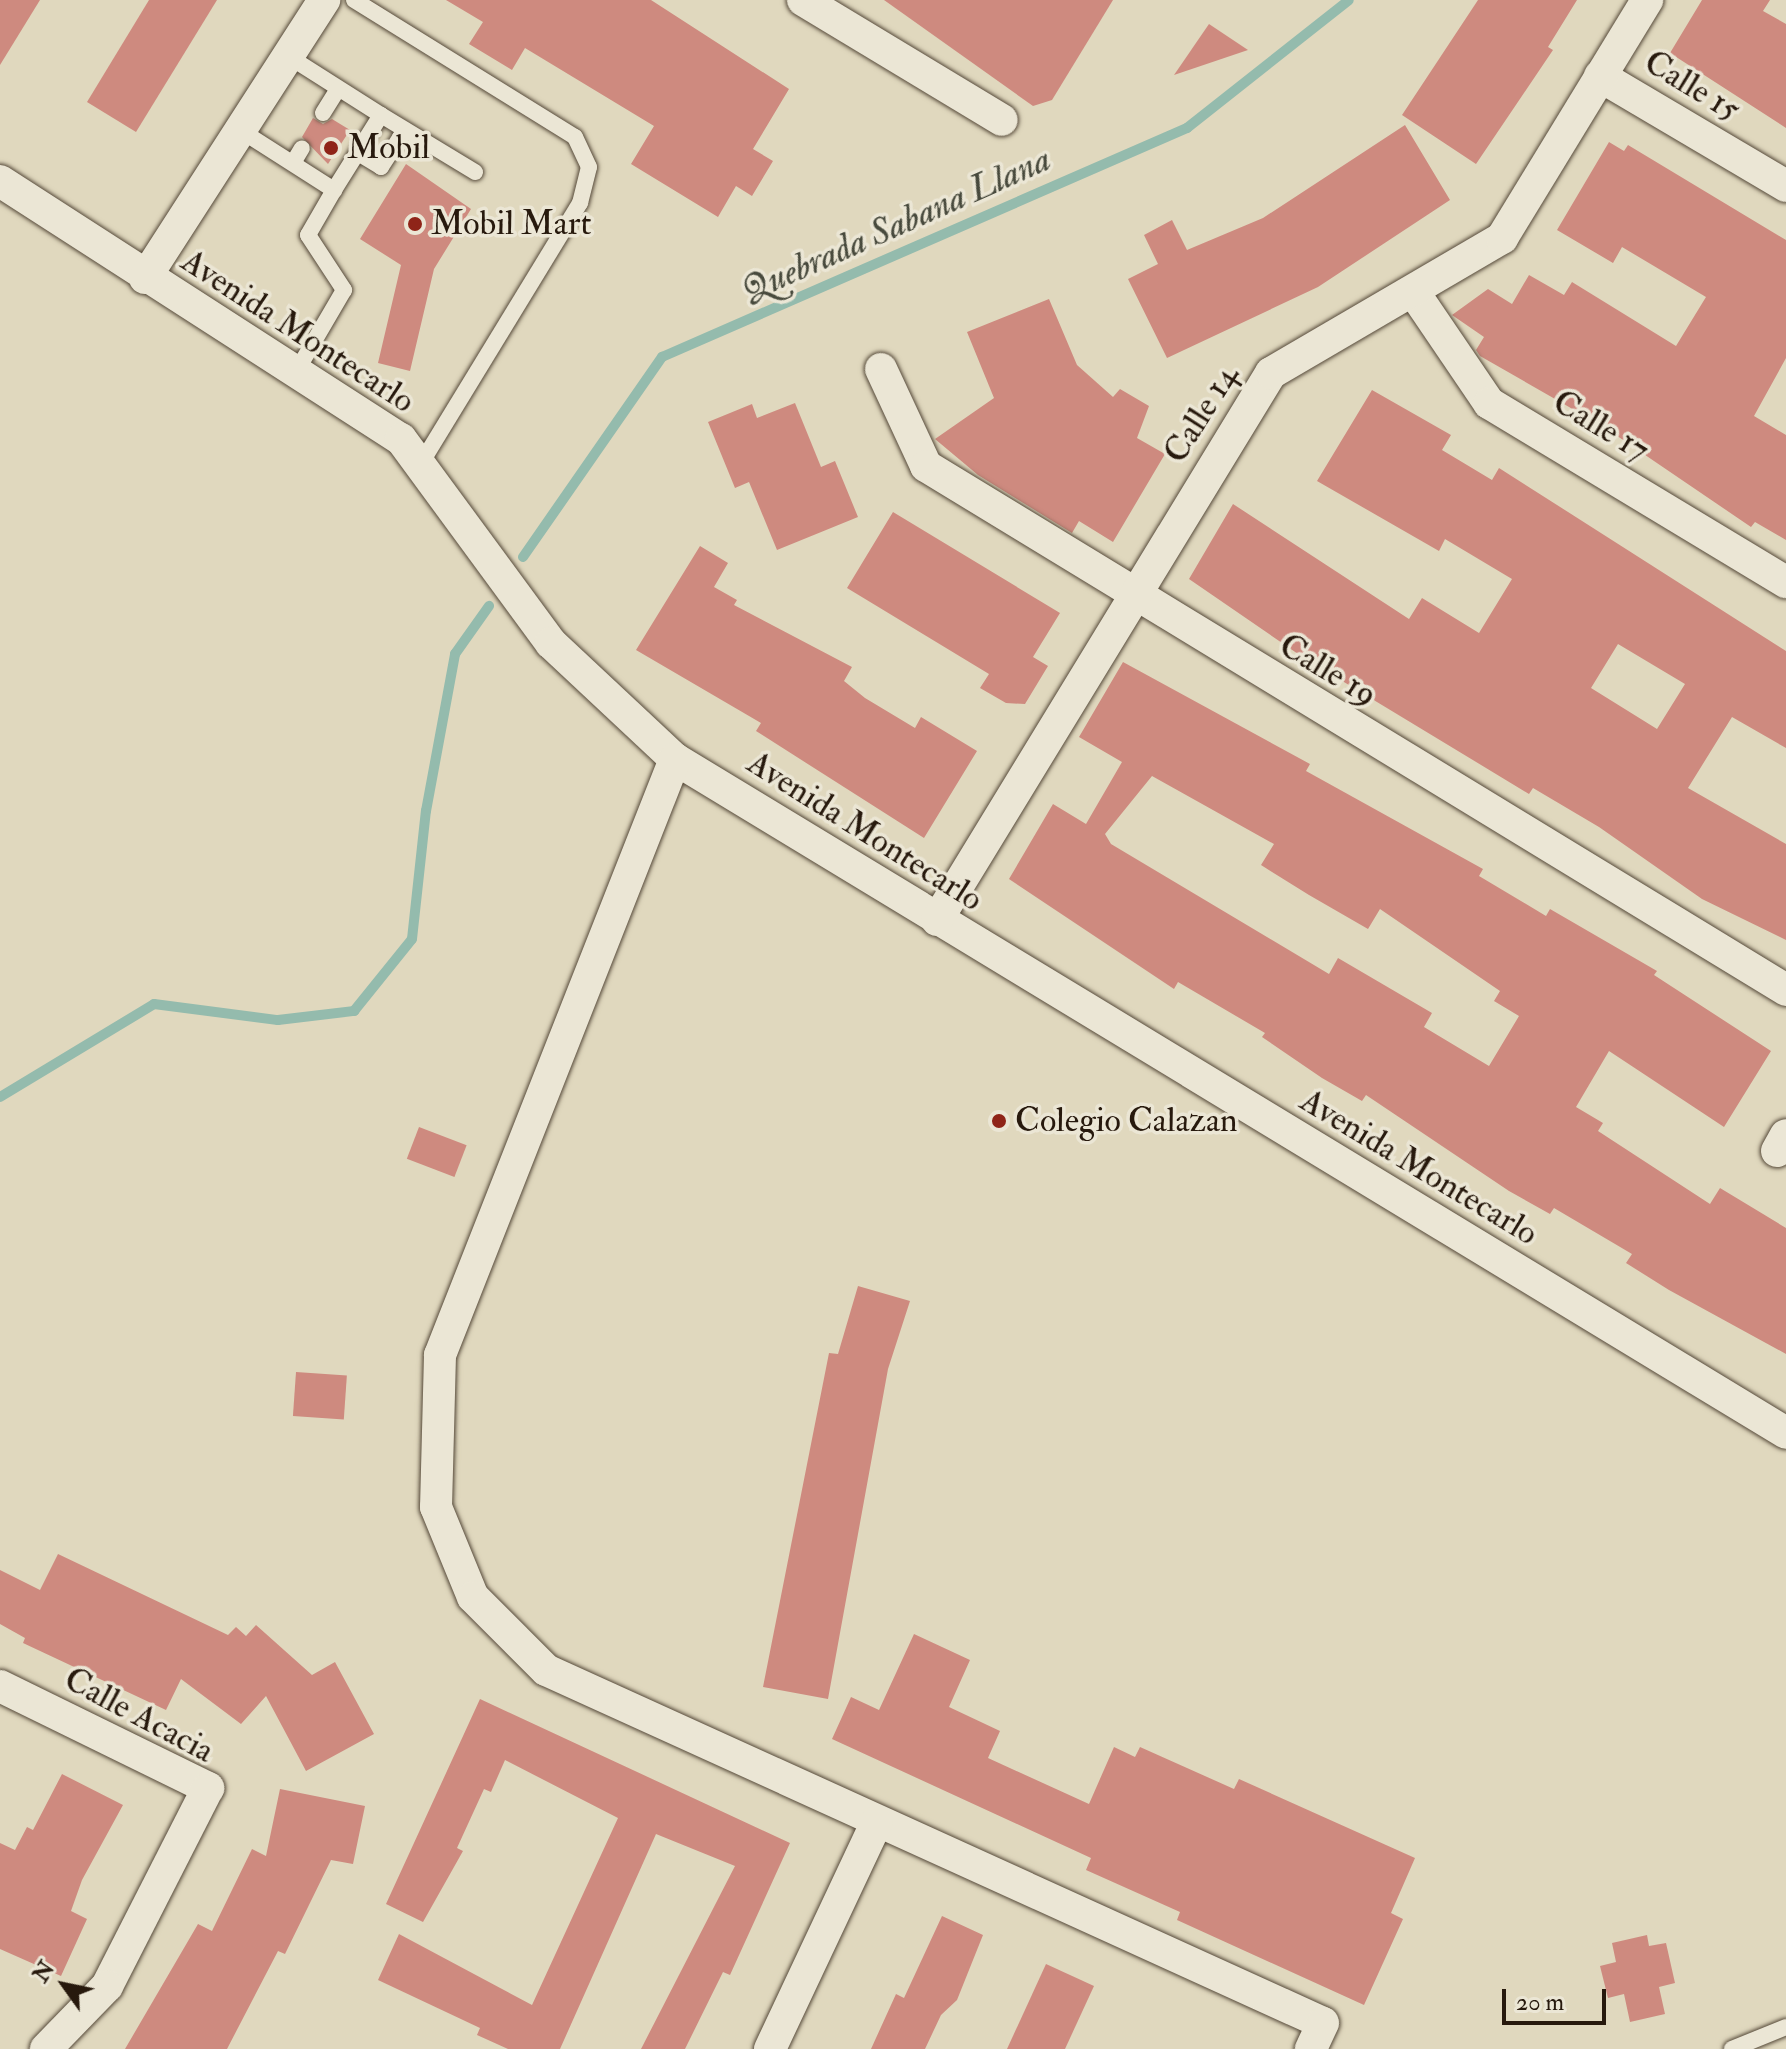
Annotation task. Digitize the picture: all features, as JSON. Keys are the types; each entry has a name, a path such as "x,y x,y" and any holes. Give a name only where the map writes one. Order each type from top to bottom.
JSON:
{"street":[{"path":"145,278 324,0"},
{"path":"803,0 1002,120"},
{"name":"Calle 14","path":"937,920 1271,373 1415,294 1502,238 1647,0"},
{"name":"Calle 15","path":"1600,76 1786,186"},
{"name":"Avenida Montecarlo","path":"0,181 145,278 401,439 551,643 675,759 1786,1433"},
{"name":"Calle 17","path":"1415,294 1489,403 1786,582"},
{"name":"Calle 19","path":"881,369 926,466 1133,596 1786,990"},
{"path":"675,759 440,1355 436,1507 473,1597 546,1670 1323,2023 1311,2049"},
{"name":"Calle Acacia","path":"0,1686 208,1788 107,1986 46,2049"},
{"path":"770,2049 877,1822"}],"lane":[{"path":"354,0 575,137 589,167 580,203 420,465"},
{"path":"288,56 475,172"},
{"path":"323,113 338,89"},
{"path":"296,372 344,290 308,235 381,115"},
{"path":"240,130 334,190"},
{"path":"358,153 381,167 405,130"},
{"path":"293,163 302,148"},
{"path":"1732,2049 1786,2027"}],"building":[{"path":"0,0 40,0 0,65"},
{"path":"149,0 217,0 136,132 87,102"},
{"path":"446,0 651,0 789,89 753,149 773,161 752,196 736,186 718,217 631,164 654,126 525,48 512,70 469,44 483,22"},
{"path":"884,0 1113,0 1052,100 1033,106"},
{"path":"1478,0 1577,0 1548,47 1553,50 1476,164 1402,115"},
{"path":"1702,0 1770,0 1763,11 1786,24 1786,128 1670,53"},
{"path":"1209,24 1248,50 1174,75"},
{"path":"313,118 323,124 332,119 350,130 328,164 302,137"},
{"path":"1405,125 1450,200 1318,287 1167,358 1128,279 1158,264 1144,235 1172,220 1187,250 1263,218"},
{"path":"1609,142 1624,151 1628,145 1786,240 1786,358 1754,416 1786,435 1786,540 1755,522 1751,527 1604,427 1480,356 1476,350 1484,337 1452,315 1488,289 1512,304 1529,275 1564,295 1572,282 1676,346 1706,297 1622,247 1613,263 1557,230"},
{"path":"406,164 471,209 434,269 410,371 378,363 401,265 360,239"},
{"path":"1049,299 1077,365 1113,397 1120,389 1149,406 1137,438 1165,454 1113,542 1079,521 1072,533 978,475 935,439 994,398 967,332"},
{"path":"1372,390 1451,435 1442,450 1492,480 1499,468 1786,651 1786,748 1732,717 1688,788 1786,844 1786,940 1702,899 1599,827 1533,788 1529,794 1301,656 1189,579 1233,504 1409,619 1422,598 1479,633 1512,579 1445,539 1439,551 1317,481","holes":["1618,644 1685,684 1657,729 1591,688"]},
{"path":"795,403 821,467 835,461 858,517 777,550 749,482 735,488 708,422 752,404 757,418"},
{"path":"893,512 1060,613 1033,657 1048,666 1025,704 1006,703 980,688 989,674 847,588"},
{"path":"700,546 728,563 714,587 737,600 734,605 852,667 844,681 865,698 915,728 921,717 977,751 924,838 756,731 761,723 636,650"},
{"path":"1123,662 1310,764 1306,771 1483,869 1479,876 1546,916 1550,909 1657,971 1654,975 1771,1051 1724,1127 1609,1051 1576,1107 1603,1123 1598,1131 1710,1204 1720,1188 1786,1228 1786,1354 1669,1290 1626,1263 1632,1254 1554,1208 1550,1214 1509,1191 1366,1095 1362,1101 1322,1078 1262,1037 1265,1033 1178,982 1174,989 1009,879 1053,804 1086,824 1122,762 1079,737","holes":["1152,776 1274,844 1261,865 1368,929 1380,909 1500,991 1494,1001 1519,1016 1489,1066 1424,1027 1432,1013 1338,958 1329,974 1111,844 1105,834"]},
{"path":"419,1127 467,1145 454,1177 407,1159"},
{"path":"858,1286 910,1301 888,1369 828,1699 763,1687 829,1353 838,1354"},
{"path":"296,1372 347,1376 344,1419 293,1416"},
{"path":"58,1554 228,1635 236,1627 246,1636 256,1625 312,1675 335,1662 374,1734 306,1771 266,1696 241,1724 181,1679 166,1710 23,1643 25,1638 0,1624 0,1570 40,1590"},
{"path":"914,1634 970,1660 949,1707 1000,1731 988,1758 1089,1804 1114,1747 1135,1757 1140,1747 1234,1789 1239,1779 1415,1858 1391,1913 1403,1919 1364,2005 1177,1920 1180,1912 1086,1870 1091,1858 832,1739 851,1697 879,1710"},
{"path":"480,1699 790,1843 730,1975 723,1972 685,2049 641,2049 735,1866 656,1834 560,2049 508,2049 477,2035 480,2028 378,1980 399,1934 532,2005 618,1818 505,1760 491,1792 484,1789 457,1848 463,1851 423,1922 386,1904"},
{"path":"62,1774 123,1805 82,1880 71,1911 87,1919 61,1976 0,1949 0,1843 15,1850 27,1827 33,1830"},
{"path":"280,1789 365,1806 353,1864 331,1860 285,1954 278,1951 227,2049 125,2049 198,1924 212,1931 252,1849 266,1856"},
{"path":"942,1916 983,1935 957,2000 941,2015 925,2049 871,2049 896,1994 904,1998"},
{"path":"1647,1935 1649,1946 1666,1943 1675,1983 1659,1987 1665,2014 1630,2022 1624,1994 1608,1998 1600,1966 1616,1962 1612,1943"},
{"path":"1046,1964 1094,1986 1065,2049 1007,2049"}],"waterway":[{"name":"Quebrada Sabana Llana","path":"523,557 662,357 1187,128 1349,0"},
{"name":"Quebrada Sabana Llana","path":"0,1097 154,1004 278,1020 354,1011 412,939 426,811 455,654 489,606"}],"place":[{"name":"Mobil","path":"331,148"},
{"name":"Mobil Mart","path":"415,224"},
{"name":"Colegio Calazan","path":"999,1121"}]}
